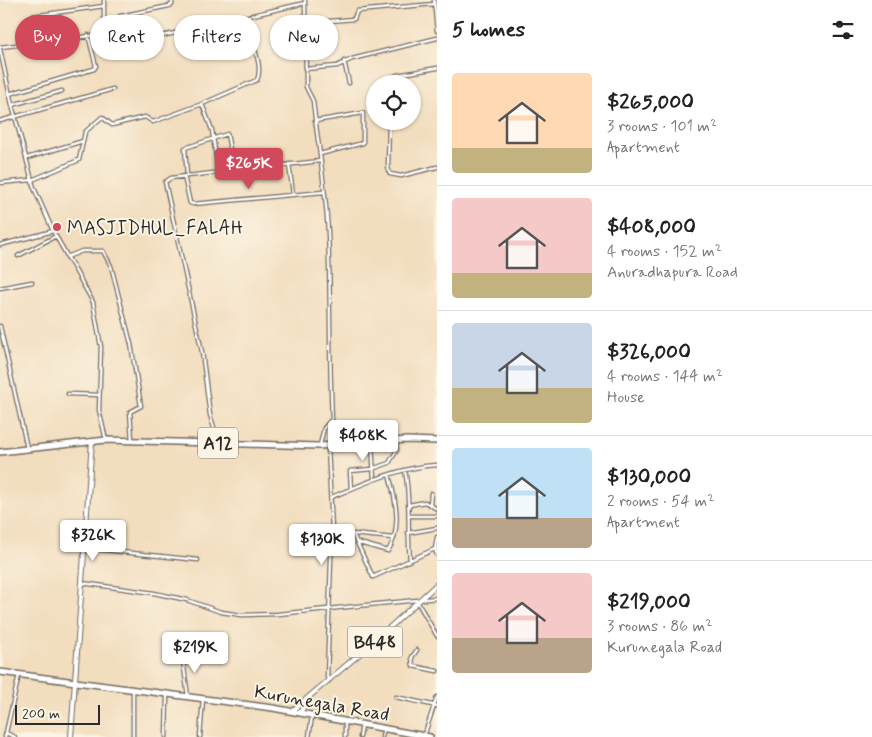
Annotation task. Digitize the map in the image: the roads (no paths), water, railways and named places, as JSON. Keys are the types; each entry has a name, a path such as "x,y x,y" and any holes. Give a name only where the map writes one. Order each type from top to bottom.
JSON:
{"highway":[{"name":"A12","path":"0,452 106,440 319,446 396,441 437,441"},
{"name":"Kurunegala Road","path":"0,672 300,712 362,722 424,736"}],"street":[{"path":"104,0 105,15"},
{"path":"125,15 169,6 172,5 172,0"},
{"path":"257,15 305,2 305,15"},
{"path":"338,20 354,19 357,11 434,2 437,31"},
{"path":"39,15 104,6"},
{"path":"9,94 94,70 96,66 88,35 0,48 9,94 32,180 53,230 93,302 101,347 99,395 106,440"},
{"path":"305,69 337,66 344,62 437,38"},
{"path":"0,183 32,180 80,160 85,132 102,117 112,125 145,117 153,122 202,104 258,78 256,60"},
{"path":"305,60 306,87 312,97 320,154 328,240 330,303 328,346 332,419 324,428 319,446"},
{"path":"344,62 349,83"},
{"path":"397,75 437,68"},
{"path":"1,82 6,80"},
{"path":"0,121 112,89"},
{"path":"12,105 62,91"},
{"path":"202,104 214,138 218,171"},
{"path":"315,121 363,113 363,143 320,154"},
{"path":"390,130 388,168 390,174 401,176 437,166"},
{"path":"234,170 229,135 214,138 184,150 185,176 190,203 323,192"},
{"path":"27,158 83,141"},
{"path":"219,443 210,414 202,352 165,182 171,178 218,171 320,162"},
{"path":"289,164 293,194"},
{"path":"0,245 53,230"},
{"path":"18,256 56,236"},
{"path":"68,257 82,251 103,251 111,266 131,344 141,406 130,412 132,440"},
{"path":"0,288 32,282"},
{"path":"0,326 27,448"},
{"path":"0,343 5,343"},
{"path":"68,394 99,395"},
{"path":"71,737 92,441"},
{"path":"351,489 350,471 372,469 389,463 397,450 396,441"},
{"path":"372,443 374,479"},
{"path":"328,446 332,496 327,677 329,680"},
{"path":"332,496 374,479 405,470 437,465"},
{"path":"405,470 409,505 410,560"},
{"path":"356,542 388,551 396,534 396,508 389,475"},
{"path":"430,493 430,504"},
{"path":"409,505 425,502 437,509"},
{"path":"409,516 437,516"},
{"path":"408,532 437,528"},
{"path":"332,530 393,538"},
{"path":"353,534 373,577 436,548"},
{"path":"437,537 437,555"},
{"path":"84,548 198,560"},
{"path":"82,583 154,593 242,615 278,614 437,598"},
{"name":"B448","path":"292,711 311,697 437,584"},
{"path":"419,601 437,636"},
{"path":"417,650 412,657 413,666 437,671"},
{"path":"182,653 188,698"},
{"path":"15,737 5,735 19,675"},
{"path":"133,690 133,737"},
{"path":"166,695 166,737"},
{"name":"B448","path":"300,712 311,697"},
{"path":"396,697 436,706"},
{"path":"424,736 436,706 437,697"},
{"path":"200,737 202,699"},
{"path":"309,737 313,714"},
{"path":"345,720 345,737"},
{"path":"360,737 362,722"},
{"path":"382,737 384,727"}],"place":[{"name":"MASJIDHUL_FALAH","path":"57,227"}]}
